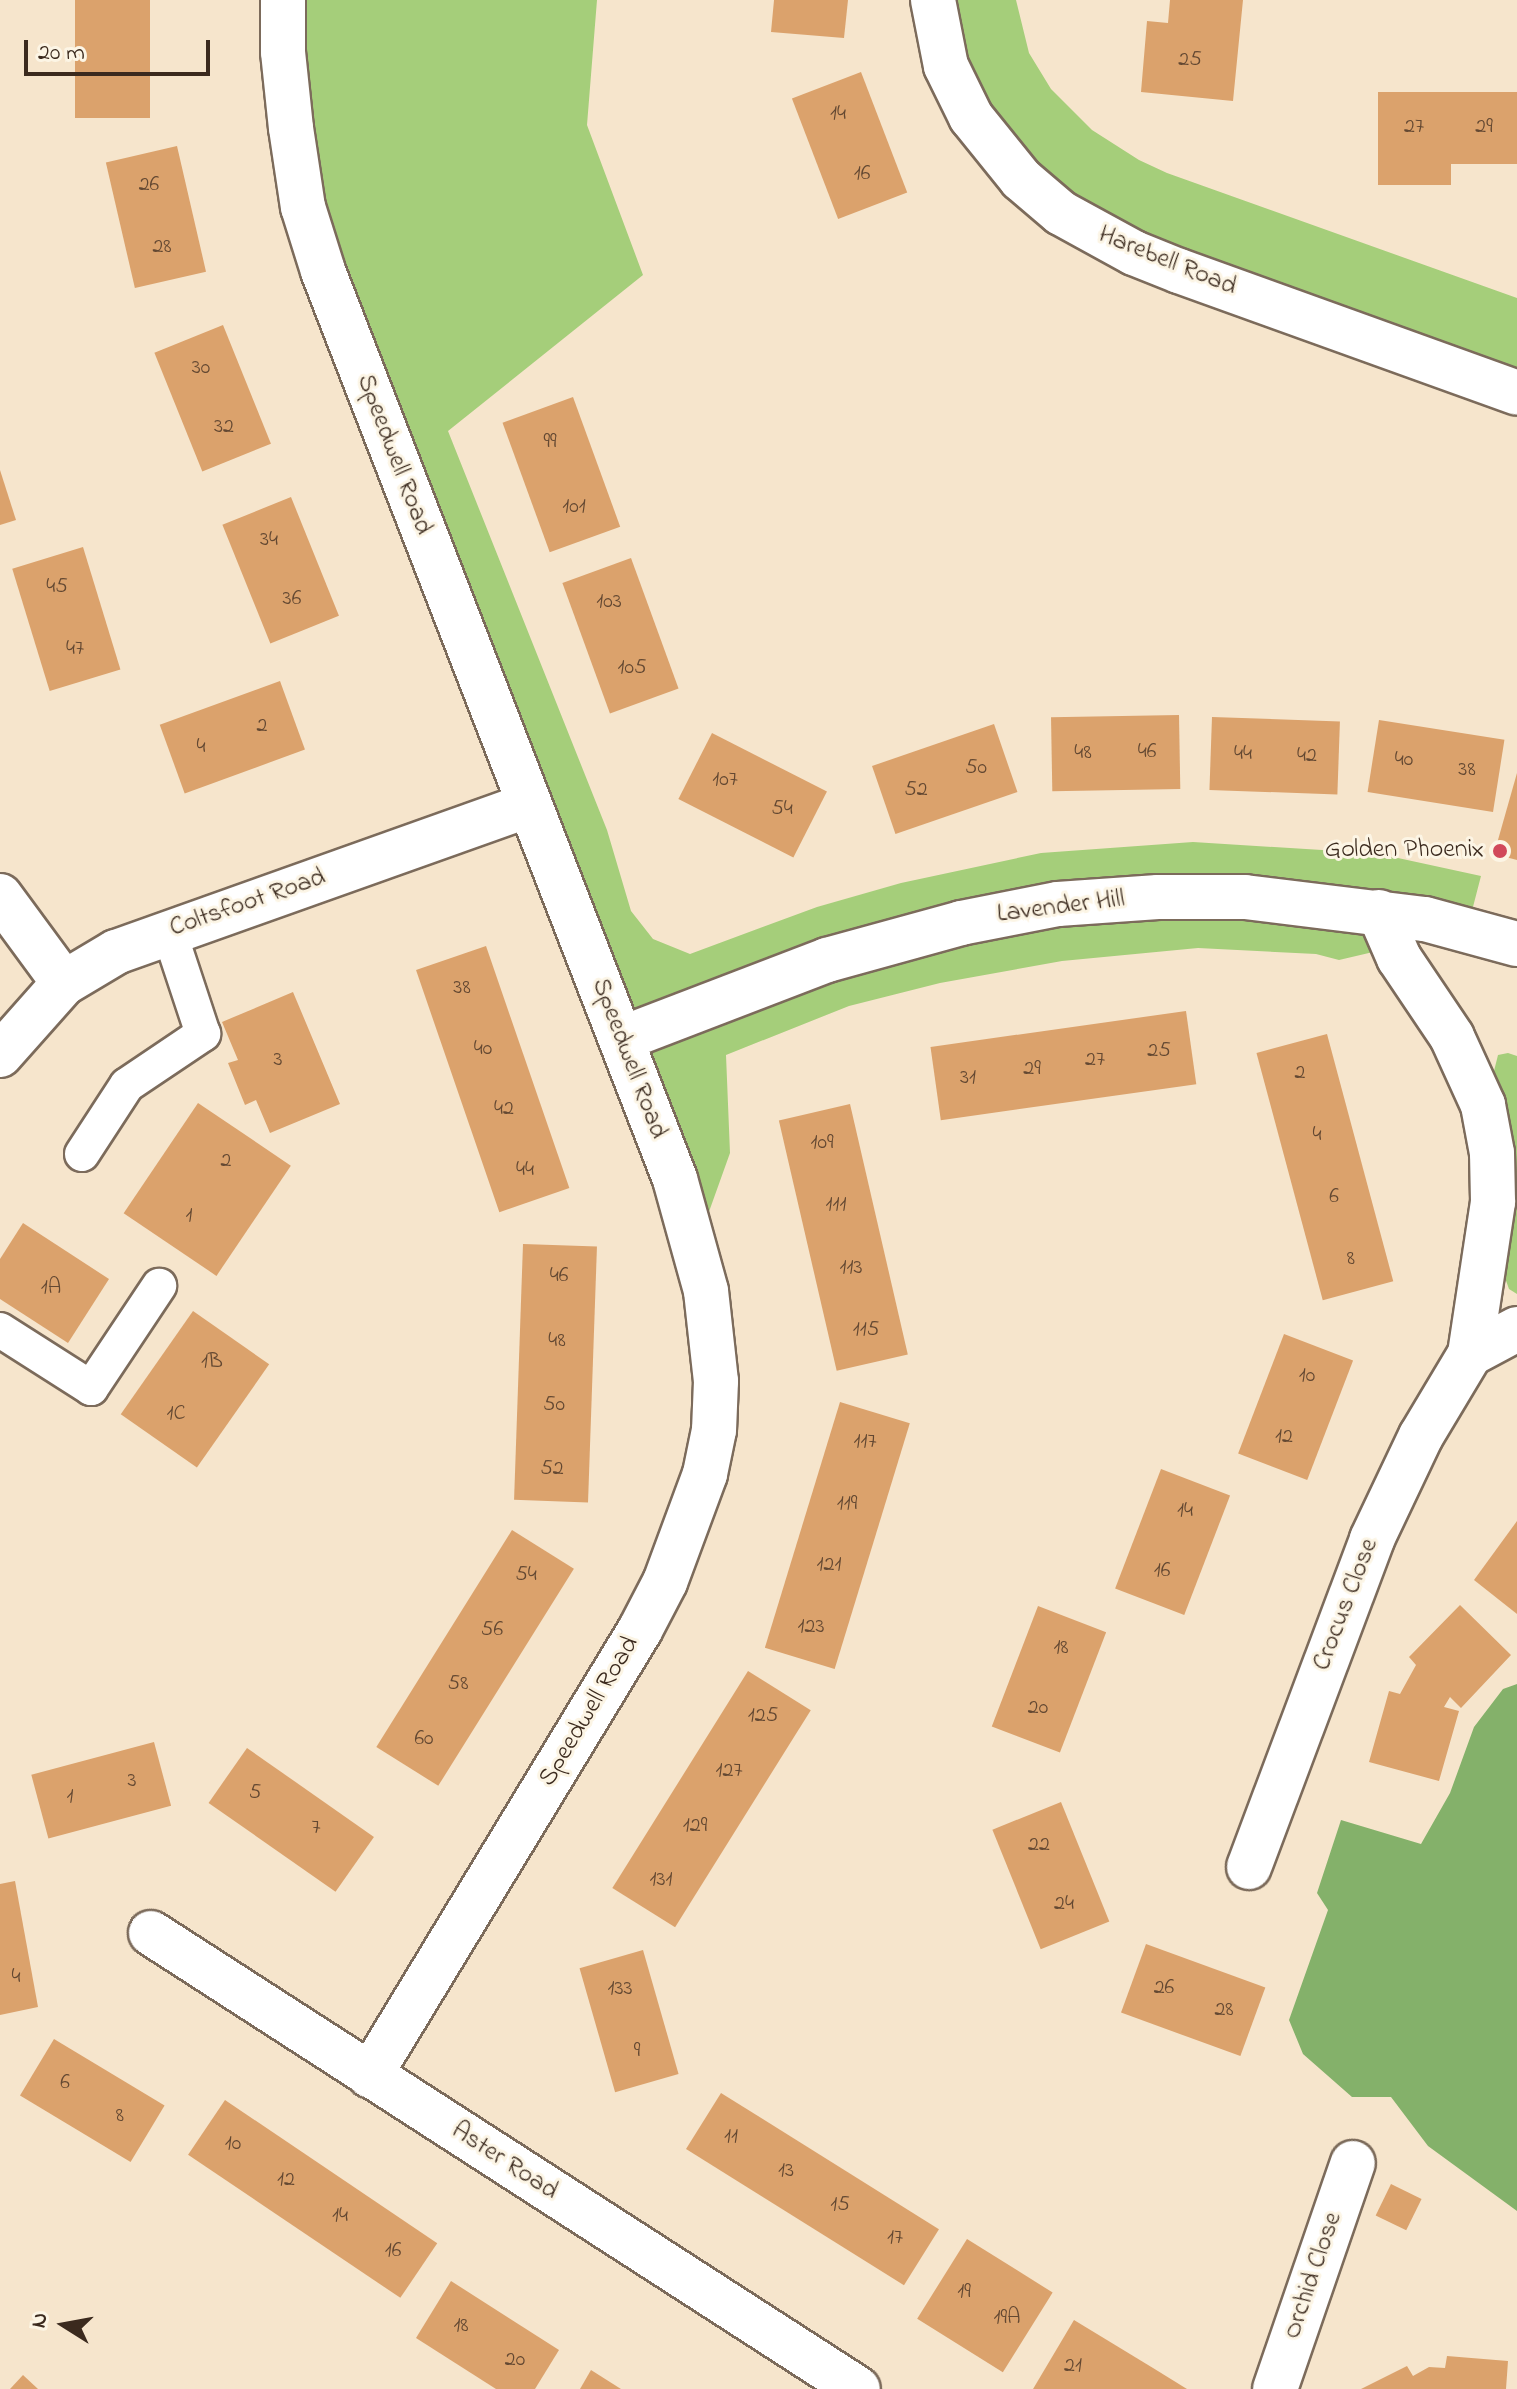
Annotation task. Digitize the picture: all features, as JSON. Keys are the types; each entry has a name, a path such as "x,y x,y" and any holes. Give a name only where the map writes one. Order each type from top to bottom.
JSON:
{"street":[{"name":"Speedwell Road","path":"283,0 283,52 303,207 323,271 675,1179 706,1291 716,1381 714,1430 705,1474 665,1582 640,1630 370,2075"},
{"name":"Harebell Road","path":"933,0 946,66 971,117 1021,179 1061,213 1134,253 1168,267 1517,393"},
{"name":"Coltsfoot Road","path":"0,1055 64,983 116,952 528,805"},
{"path":"0,896 64,983"},
{"name":"Lavender Hill","path":"621,1039 827,960 961,923 1058,904 1158,897 1245,897 1379,912 1452,925 1517,944"},
{"name":"Crocus Close","path":"1249,1867 1372,1539 1421,1436 1470,1354 1493,1202 1492,1153 1483,1105 1452,1037 1399,958 1379,912"},
{"path":"1470,1354 1517,1329"},
{"name":"Aster Road","path":"151,1933 858,2389"},
{"name":"Orchid Close","path":"1275,2389 1353,2163"}],"lane":[{"path":"82,1154 127,1085 203,1034 169,931"},
{"path":"0,1330 91,1388 159,1286"}],"green space":[{"path":"283,0 597,0 587,125 643,275 448,431 607,830 631,911 653,939 690,954 817,907 901,883 1041,853 1193,842 1398,858 1481,876 1467,930 1339,960 1316,954 1198,948 1062,961 940,983 849,1006 726,1055 730,1153 696,1248 323,271"},
{"path":"933,0 1016,0 1029,53 1051,89 1092,130 1139,160 1167,173 1517,298 1517,393 1179,271 1021,179"},
{"path":"1508,1053 1517,1056 1517,1294 1509,1289 1504,1275 1511,1227 1487,1066 1494,1071 1498,1055"},
{"path":"1517,1684 1517,2211 1428,2146 1391,2097 1352,2097 1303,2054 1289,2020 1328,1910 1317,1893 1341,1820 1421,1844 1450,1793 1474,1727 1503,1689"}],"building":[{"path":"75,0 150,0 150,118 75,118"},
{"path":"774,0 848,0 844,38 771,32"},
{"path":"1170,0 1243,0 1233,101 1141,92 1147,21 1168,23"},
{"path":"861,72 907,192 838,219 792,99"},
{"path":"1378,92 1517,92 1517,164 1451,164 1451,185 1378,185"},
{"path":"177,146 206,272 135,288 106,162"},
{"path":"223,325 271,444 202,471 154,353"},
{"path":"573,397 620,527 550,552 503,423"},
{"path":"0,470 16,520 0,525"},
{"path":"291,497 339,616 270,643 222,525"},
{"path":"83,547 120,669 50,691 12,569"},
{"path":"631,558 679,689 610,714 562,583"},
{"path":"280,681 305,750 185,793 160,725"},
{"path":"1179,715 1180,789 1052,791 1051,717"},
{"path":"1212,717 1340,721 1337,794 1209,790"},
{"path":"1379,720 1504,740 1493,812 1368,792"},
{"path":"994,724 1017,792 895,834 872,766"},
{"path":"712,733 827,792 793,857 678,799"},
{"path":"1517,773 1517,860 1494,854"},
{"path":"486,946 569,1188 499,1212 416,970"},
{"path":"293,992 340,1104 270,1133 256,1100 245,1105 228,1063 238,1060 222,1022"},
{"path":"1186,1011 1196,1084 941,1120 931,1047"},
{"path":"1327,1034 1393,1281 1323,1300 1256,1053"},
{"path":"198,1103 291,1166 216,1276 124,1213"},
{"path":"850,1104 908,1354 837,1371 779,1120"},
{"path":"23,1223 109,1279 68,1343 0,1299 0,1259"},
{"path":"523,1244 597,1247 588,1502 514,1500"},
{"path":"193,1311 269,1364 197,1468 121,1414"},
{"path":"1284,1334 1353,1361 1307,1480 1238,1453"},
{"path":"840,1402 910,1423 835,1669 765,1648"},
{"path":"1161,1469 1230,1496 1184,1615 1115,1588"},
{"path":"1517,1521 1517,1614 1474,1580"},
{"path":"512,1530 574,1569 438,1786 376,1747"},
{"path":"1460,1605 1511,1655 1461,1708 1450,1697 1444,1707 1459,1711 1439,1781 1369,1762 1389,1691 1400,1694 1416,1665 1409,1657"},
{"path":"1038,1606 1106,1632 1060,1753 992,1726"},
{"path":"748,1671 811,1710 675,1927 612,1888"},
{"path":"154,1742 171,1806 48,1839 31,1775"},
{"path":"247,1748 374,1837 336,1892 209,1803"},
{"path":"1061,1802 1109,1922 1041,1949 992,1830"},
{"path":"15,1881 38,2007 0,2015 0,1884"},
{"path":"1146,1944 1265,1987 1240,2056 1121,2013"},
{"path":"643,1950 679,2074 615,2092 580,1968"},
{"path":"54,2039 165,2105 131,2162 20,2096"},
{"path":"721,2093 939,2229 904,2285 686,2149"},
{"path":"225,2100 437,2243 400,2298 188,2155"},
{"path":"1391,2184 1422,2199 1406,2230 1376,2215"},
{"path":"967,2239 1053,2293 1003,2372 917,2319"},
{"path":"451,2281 559,2350 535,2389 496,2389 416,2338"},
{"path":"1074,2320 1153,2368 1187,2389 1033,2389"},
{"path":"1447,2356 1508,2361 1506,2389 1361,2389 1407,2366 1413,2376 1429,2367 1445,2368"},
{"path":"591,2370 621,2389 580,2389"},
{"path":"23,2375 38,2389 10,2389"}],"place":[{"name":"Golden Phoenix","path":"1500,851"}]}
